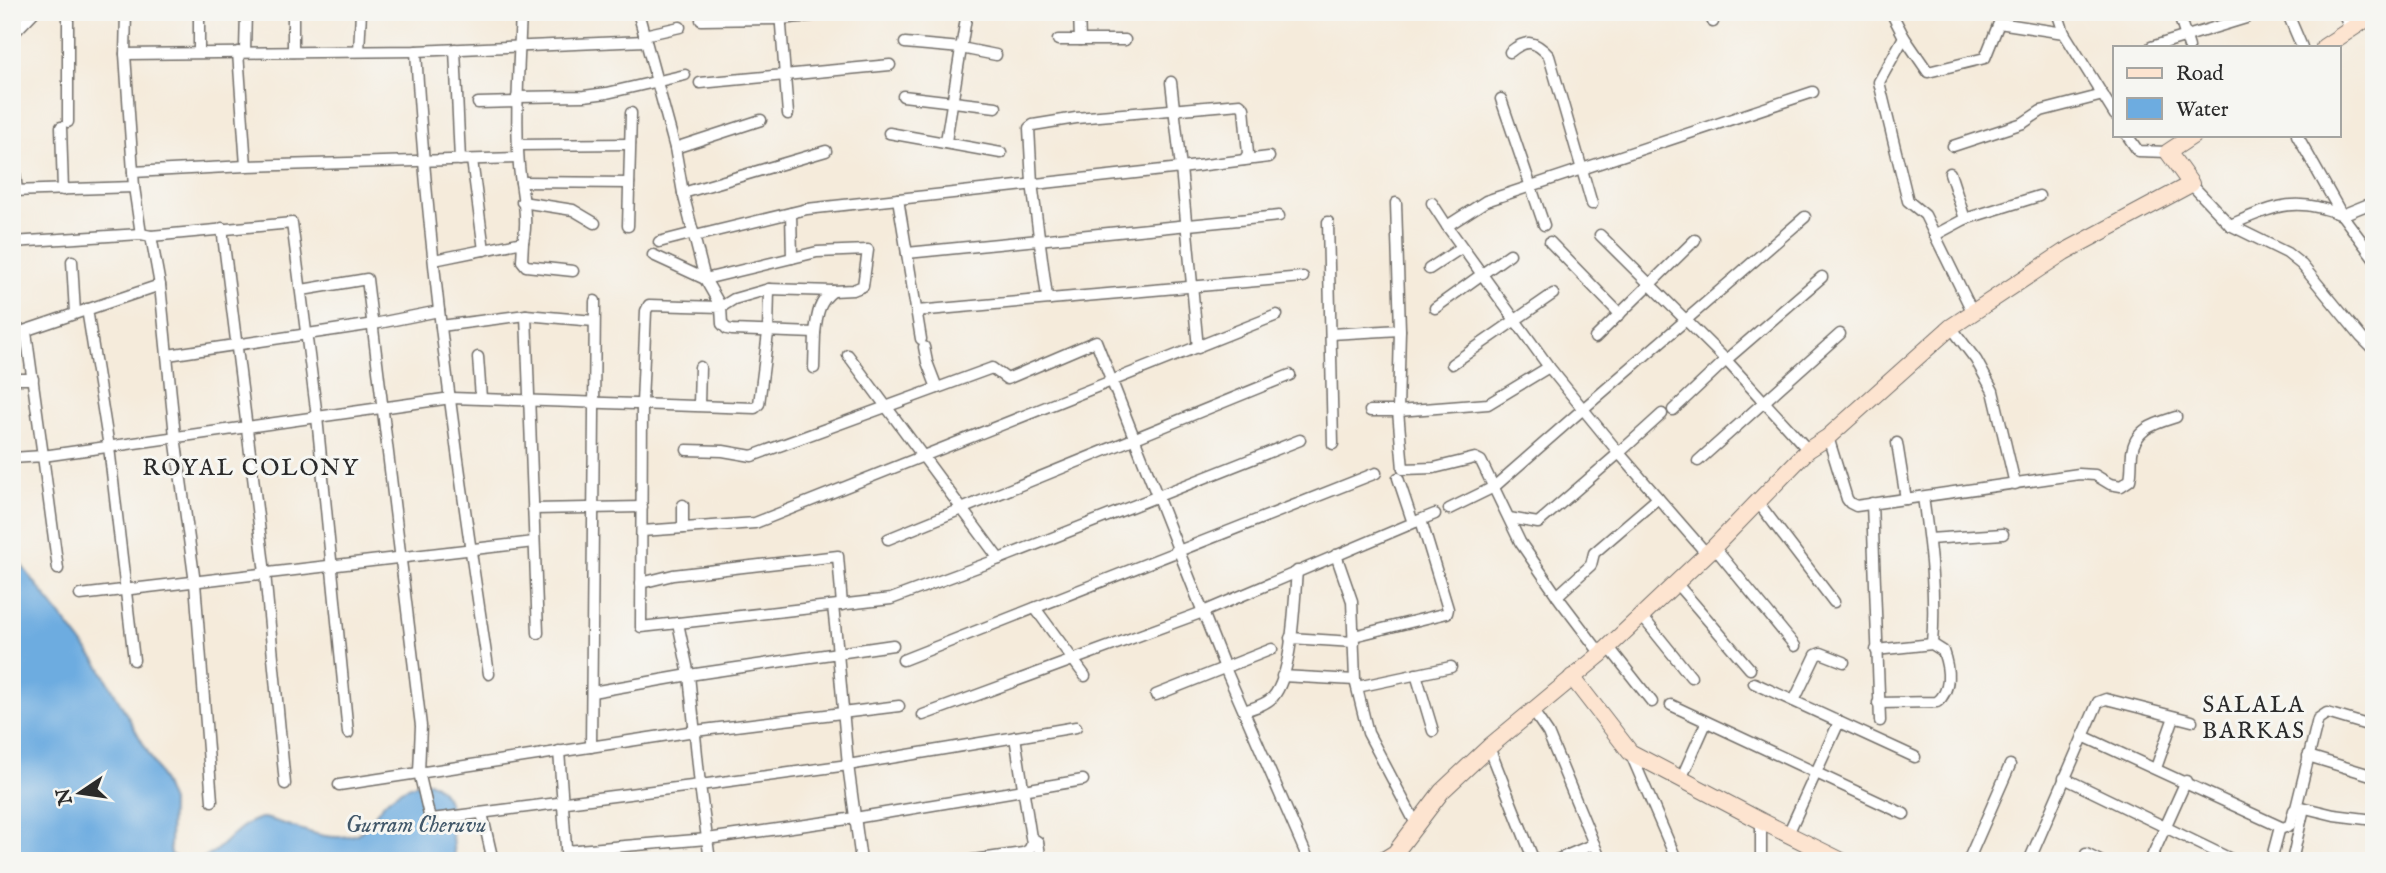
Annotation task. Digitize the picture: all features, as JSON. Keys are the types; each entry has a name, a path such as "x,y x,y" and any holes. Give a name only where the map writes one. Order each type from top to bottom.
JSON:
{"street":[{"path":"12,35 34,12"},
{"path":"63,190 68,12"},
{"path":"126,12 125,54 134,187 160,285 175,436 195,583 212,801"},
{"path":"199,12 199,52"},
{"path":"246,12 242,52 246,166"},
{"path":"293,12 293,52"},
{"path":"359,51 361,12"},
{"path":"521,12 517,99 518,158 527,226 522,261 526,266 573,271"},
{"path":"638,12 675,148 705,279 721,307 722,324 727,329 815,333"},
{"path":"701,20 848,12"},
{"path":"946,141 967,12"},
{"path":"1079,12 1080,40"},
{"path":"1891,12 1928,72 1985,58 1999,23 2064,33"},
{"path":"2057,12 2064,33 2113,112"},
{"path":"2178,12 2187,42"},
{"path":"2287,12 2302,46"},
{"path":"2343,12 2350,30"},
{"path":"2326,46 2374,14"},
{"path":"780,15 788,114"},
{"path":"2158,46 2187,42 2246,18"},
{"path":"125,54 416,51 519,46 644,38 680,27"},
{"path":"1904,37 1879,82 1908,201 1925,215 1973,313"},
{"path":"1058,40 1125,40"},
{"path":"905,43 961,48 996,55"},
{"path":"1510,52 1520,44 1531,43 1541,47 1549,56 1592,204"},
{"path":"455,49 466,160 484,250"},
{"path":"416,51 422,161 439,312 489,674"},
{"path":"700,83 890,65"},
{"path":"478,103 584,96 685,75"},
{"path":"1171,82 1198,348"},
{"path":"1447,226 1486,201 1813,93"},
{"path":"1953,146 2022,123 2041,111 2103,95"},
{"path":"904,96 996,107"},
{"path":"1501,99 1544,225"},
{"path":"1050,299 1045,292 1032,183 1028,132 1033,125 1076,118 1243,105 1248,154 1244,160"},
{"path":"628,226 631,113"},
{"path":"675,148 761,120"},
{"path":"889,133 946,141 1001,153"},
{"path":"2128,136 2138,151 2168,152 2192,136"},
{"path":"2298,136 2342,215 2374,258"},
{"path":"518,145 630,144"},
{"path":"12,145 14,191 134,187"},
{"path":"683,192 826,151"},
{"path":"2168,152 2191,184 2230,225 2287,254 2302,265 2374,350"},
{"path":"659,242 791,213 1269,157"},
{"path":"133,172 518,158"},
{"path":"1950,173 1965,219"},
{"path":"521,182 629,183"},
{"path":"1394,858 1442,791 1489,747 1605,650 1710,550 1808,450 1828,437 1951,327 2064,252 2191,184"},
{"path":"1935,235 1965,219 2039,196"},
{"path":"898,199 923,343 937,388"},
{"path":"522,202 573,210 594,223"},
{"path":"2230,225 2275,206 2302,204 2325,208 2342,215 2374,202"},
{"path":"1396,203 1400,330 1398,411 1403,469 1434,468 1475,458 1481,461 1486,466 1520,542 1557,596 1651,702"},
{"path":"1432,203 1461,248 1549,367 1619,453 1795,646"},
{"path":"791,213 792,258"},
{"path":"907,253 1039,242 1279,216"},
{"path":"1449,509 1494,487 1805,217"},
{"path":"1328,222 1334,444"},
{"path":"12,242 292,223 317,417 348,733"},
{"path":"222,228 265,573 285,783"},
{"path":"1600,235 1726,360 1808,450"},
{"path":"1595,338 1695,240"},
{"path":"434,260 523,242"},
{"path":"1550,242 1620,314"},
{"path":"1429,270 1461,248"},
{"path":"653,256 705,279 817,252 868,250 863,286 853,290 769,289 734,299 721,307 649,305 646,311 642,403 641,627 891,599 1300,440"},
{"path":"1435,308 1510,254"},
{"path":"72,261 108,447 134,660"},
{"path":"1509,518 1538,523 1822,276"},
{"path":"917,311 1303,277"},
{"path":"302,290 367,279 421,726 419,772 432,819 848,765 1076,727"},
{"path":"12,335 160,285"},
{"path":"12,458 248,428 451,398 758,407 768,332 769,289"},
{"path":"814,368 815,333 820,306 825,297 833,291"},
{"path":"1452,364 1553,294"},
{"path":"591,747 595,302"},
{"path":"168,355 439,312"},
{"path":"642,531 755,523 1277,315"},
{"path":"442,326 526,316 594,321"},
{"path":"526,316 538,633"},
{"path":"1951,327 1976,359 1993,391 2015,484"},
{"path":"1331,334 1400,330"},
{"path":"26,331 58,569"},
{"path":"1698,461 1840,334"},
{"path":"687,450 723,451 752,456 992,368 1007,379 1096,341 1225,668 1309,861"},
{"path":"848,355 999,559"},
{"path":"478,357 481,398"},
{"path":"699,405 700,367"},
{"path":"1370,411 1488,404 1549,367"},
{"path":"888,538 1290,375"},
{"path":"12,379 33,379"},
{"path":"1828,437 1850,503 1856,506 2079,474 2095,475 2110,484 2121,486 2130,480 2134,444 2141,432 2176,417"},
{"path":"1897,443 1906,499"},
{"path":"903,660 1376,473"},
{"path":"1290,638 1354,639 1447,613 1448,609 1417,521 1398,478"},
{"path":"1557,596 1591,565 1594,553 1658,498"},
{"path":"1923,498 1929,539 1934,616 1932,644"},
{"path":"1757,501 1834,602"},
{"path":"1872,503 1880,721"},
{"path":"683,505 683,528"},
{"path":"533,509 642,507"},
{"path":"923,715 1203,612 1435,514"},
{"path":"1929,539 2003,534"},
{"path":"80,595 534,542"},
{"path":"1336,555 1352,601 1356,683 1368,733 1416,824"},
{"path":"641,583 673,575 838,556 838,653 848,765 861,861"},
{"path":"1244,711 1271,699 1279,688 1289,654 1297,571"},
{"path":"1675,583 1750,669"},
{"path":"1035,608 1085,676"},
{"path":"1641,615 1692,677"},
{"path":"678,623 689,675 710,861"},
{"path":"1876,650 1932,644 1943,651 1947,688 1944,696 1937,702 1878,703"},
{"path":"592,692 892,645"},
{"path":"1156,695 1272,649"},
{"path":"1794,701 1816,655 1821,653 1844,662"},
{"path":"1282,676 1356,683 1451,667"},
{"path":"1416,674 1433,731"},
{"path":"1572,677 1630,752 1677,861"},
{"path":"1754,683 1915,757"},
{"path":"2029,861 2101,699 2192,721"},
{"path":"1671,705 1904,814"},
{"path":"339,785 695,731 899,706"},
{"path":"1533,711 1548,733 1601,861"},
{"path":"2292,861 2308,756 2318,719 2327,713 2374,727"},
{"path":"2156,768 2174,716"},
{"path":"1788,834 1839,722"},
{"path":"1681,779 1706,723"},
{"path":"2083,736 2186,781 2280,827 2288,827 2300,808"},
{"path":"966,861 1029,850 1032,838 1016,737"},
{"path":"1489,747 1534,861"},
{"path":"559,751 566,856 855,818 1083,780"},
{"path":"1630,752 1788,834 1818,855 1843,861"},
{"path":"2308,756 2374,776"},
{"path":"1968,861 2010,765"},
{"path":"2064,778 2235,861"},
{"path":"2150,861 2186,781"},
{"path":"2300,808 2374,820"},
{"path":"482,813 493,861"},
{"path":"1761,861 1762,821"},
{"path":"2271,861 2280,827"},
{"path":"1032,838 1038,842 1041,861"},
{"path":"1554,861 1594,844"},
{"path":"2086,854 2100,861"}],"water":[{"path":"12,553 99,665 159,772 171,802 171,854 181,861 12,861"},
{"name":"Gurram Cheruvu","path":"430,782 440,789 450,807 456,861 194,861 212,853 243,827 261,818 326,836 354,835 366,827 385,802 396,793 409,786"}],"district":[{"name":"ROYAL COLONY","path":"251,468"},
{"name":"SALALA BARKAS","path":"2254,718"}]}
